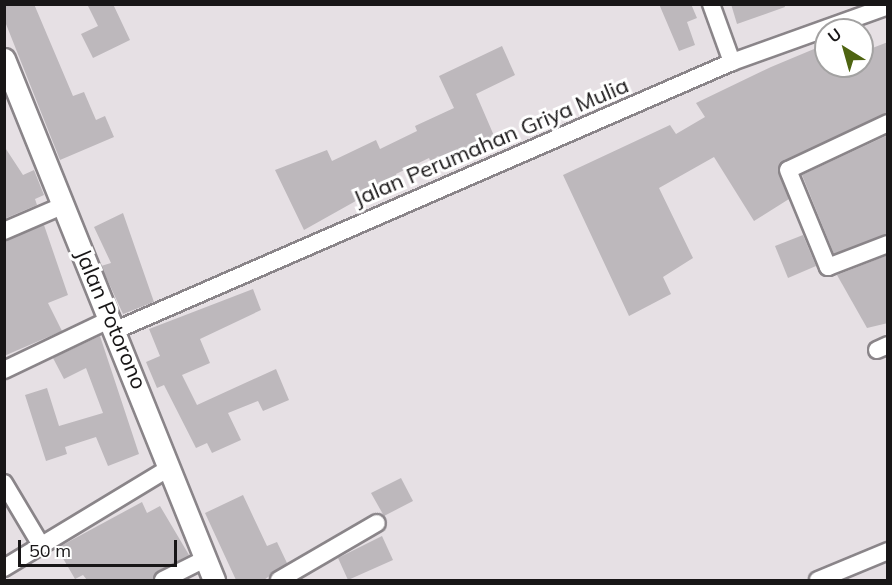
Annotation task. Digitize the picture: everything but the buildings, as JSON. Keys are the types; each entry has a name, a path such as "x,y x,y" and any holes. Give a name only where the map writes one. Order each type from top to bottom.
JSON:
{"street":[{"path":"711,4 732,62"},
{"name":"Jalan Perumahan Griya Mulia","path":"4,370 732,62 888,6"},
{"name":"Jalan Potorono","path":"4,59 62,206 114,325 214,580"},
{"path":"888,123 788,170 828,267 888,244"},
{"path":"4,231 62,206"},
{"path":"4,568 170,468"},
{"path":"4,483 41,544"},
{"path":"279,580 376,523"},
{"path":"818,580 888,551"},
{"path":"163,580 205,558"}]}
